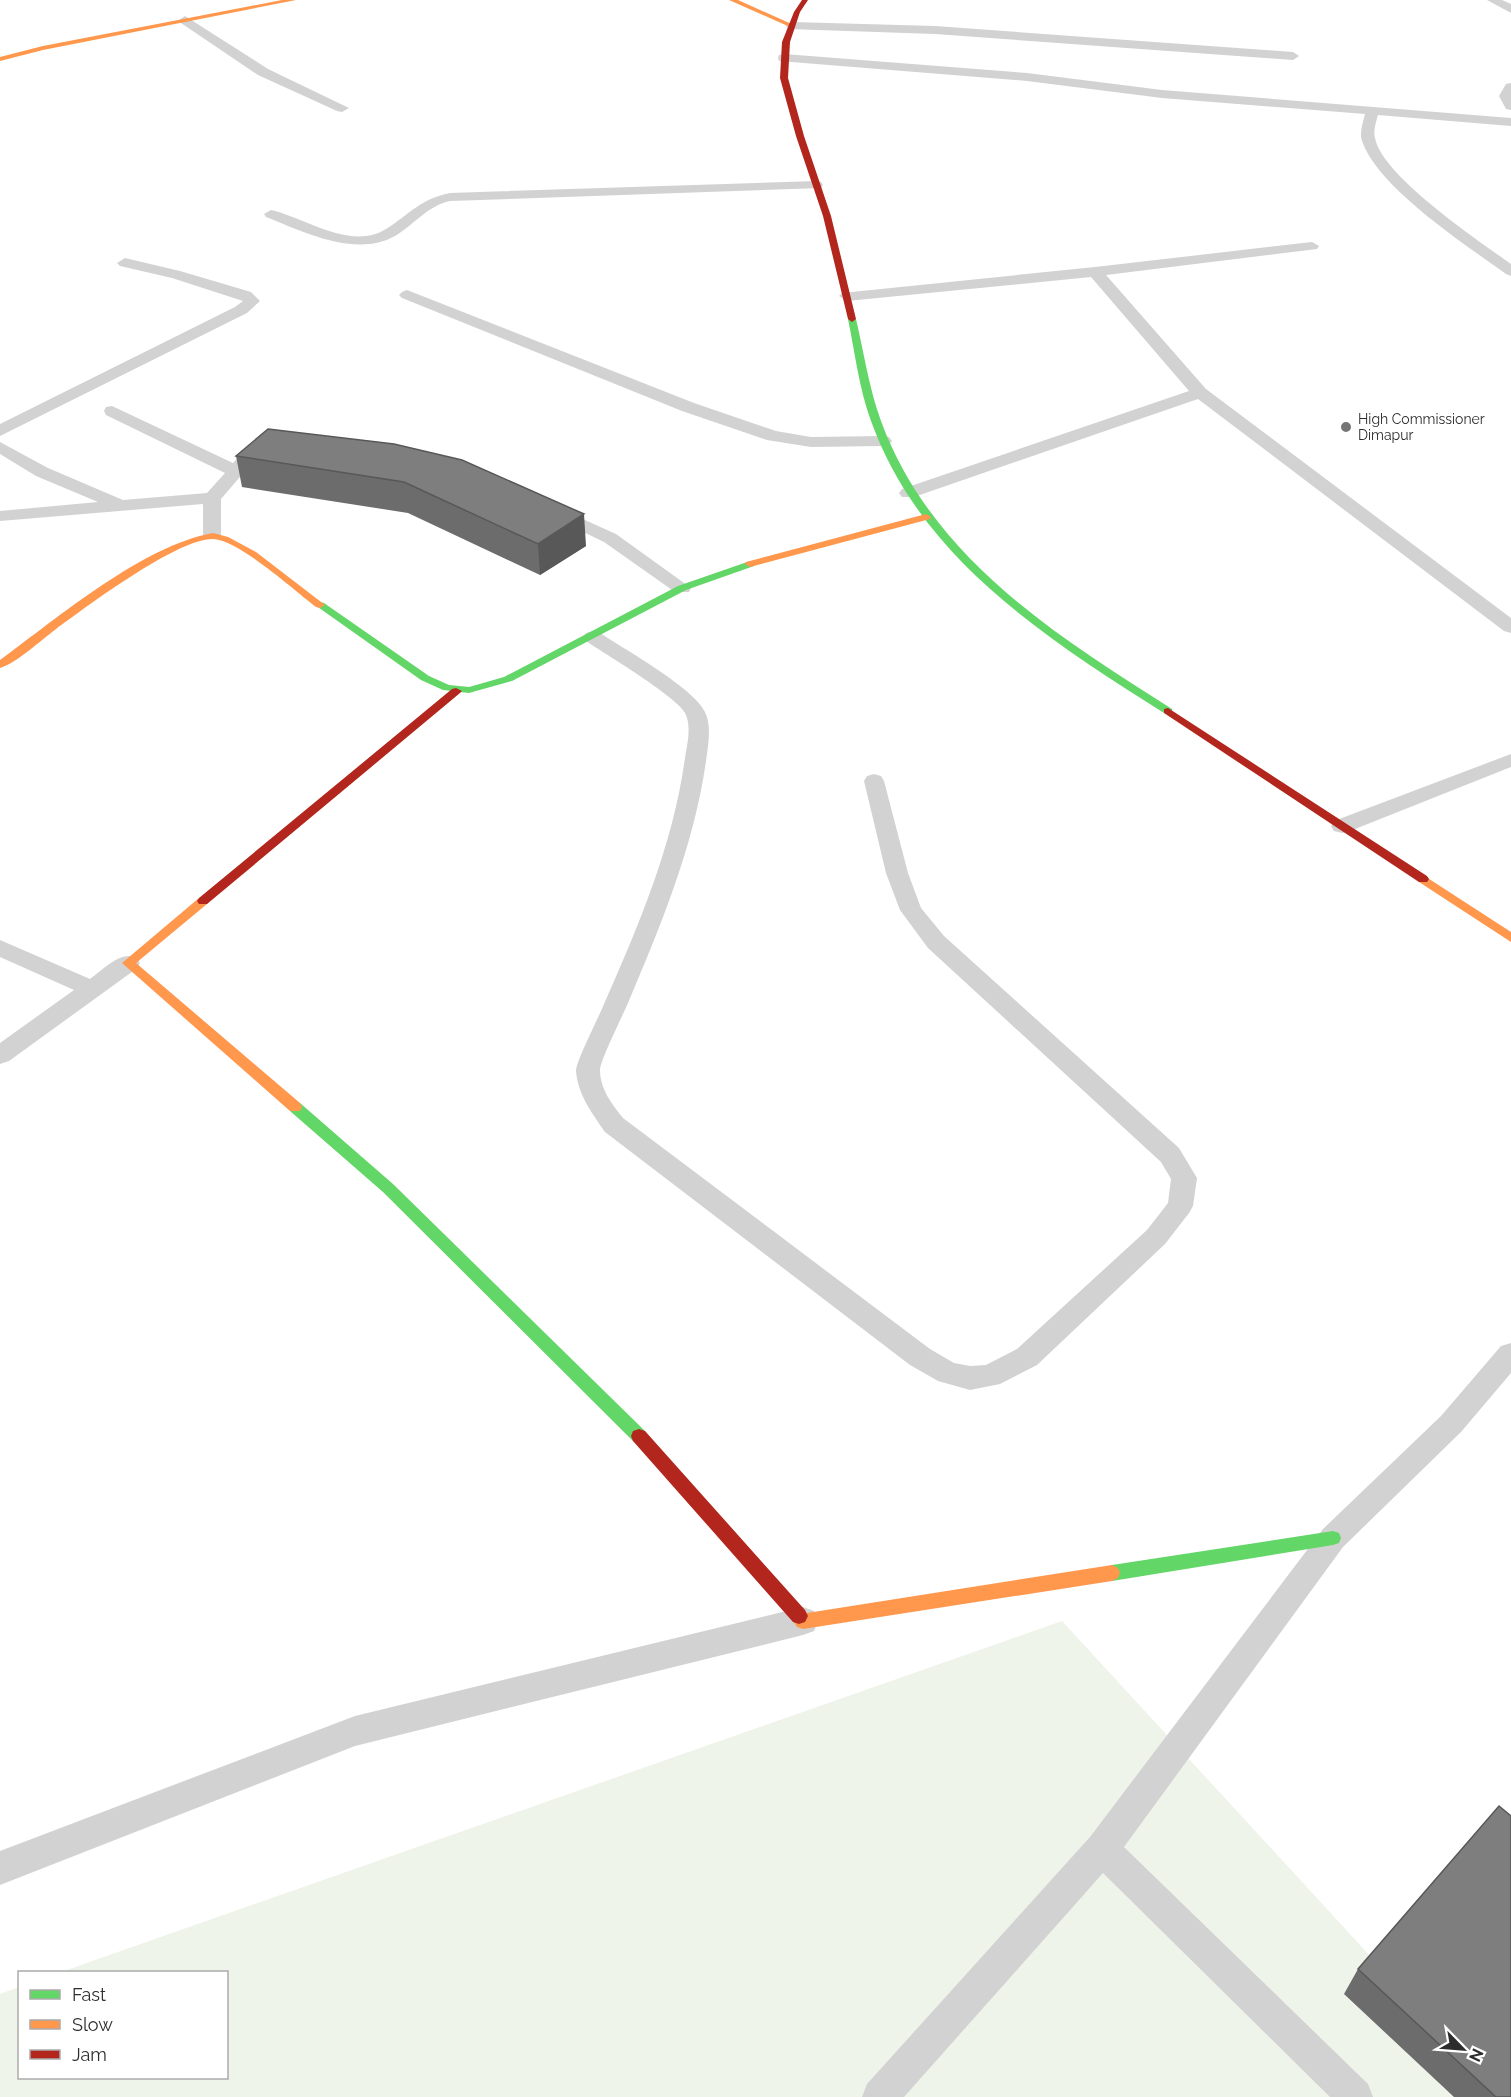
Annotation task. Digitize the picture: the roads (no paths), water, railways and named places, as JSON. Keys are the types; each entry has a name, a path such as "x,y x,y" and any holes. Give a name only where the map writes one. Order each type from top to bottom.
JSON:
{"street":[{"path":"0,59 43,48 293,0"},
{"path":"732,0 792,26 935,30 1293,56"},
{"path":"805,0 792,26 784,58 784,78 827,216 854,332 883,441 908,493 926,517 980,578 1034,622 1095,664 1226,747 1511,938"},
{"path":"1493,0 1511,9"},
{"path":"185,20 263,72 342,108"},
{"path":"784,58 1027,77 1162,93 1511,122"},
{"path":"1511,87 1506,96 1511,106"},
{"path":"1372,111 1368,138 1379,161 1432,213 1511,271"},
{"path":"271,214 337,237 361,239 385,236 427,203 450,197 816,185"},
{"path":"847,296 1095,272 1312,246"},
{"path":"0,431 242,310 252,301 246,295 124,263"},
{"path":"1095,272 1200,393 1511,627"},
{"path":"407,295 688,407 773,436 811,442 883,441"},
{"path":"908,493 1200,393"},
{"path":"112,411 235,471"},
{"path":"0,447 42,471 123,507"},
{"path":"212,536 212,498 245,460 278,451"},
{"path":"0,516 212,498"},
{"path":"544,508 566,515 610,538 682,588"},
{"path":"0,665 157,558 177,546 212,536 237,544 411,670 431,682 456,691 482,689 508,679 592,637 682,588 754,562 926,517"},
{"path":"592,637 676,695 695,713 700,737 695,773 664,886 588,1069 595,1099 614,1125 920,1357 948,1373 970,1377 990,1376 1027,1357 1156,1237 1179,1206 1184,1178 1170,1155 936,942 911,910 897,873 874,781"},
{"path":"0,1054 128,963 456,691"},
{"path":"1342,826 1511,760"},
{"path":"0,948 90,988"},
{"path":"128,963 388,1188 639,1437 803,1621"},
{"path":"880,2097 1102,1849 1334,1538 1451,1424 1511,1354"},
{"path":"0,1868 355,1731 803,1621 1334,1538"},
{"path":"1102,1849 1355,2097"}],"place":[{"name":"High Commissioner Dimapur","path":"1346,427"}]}
